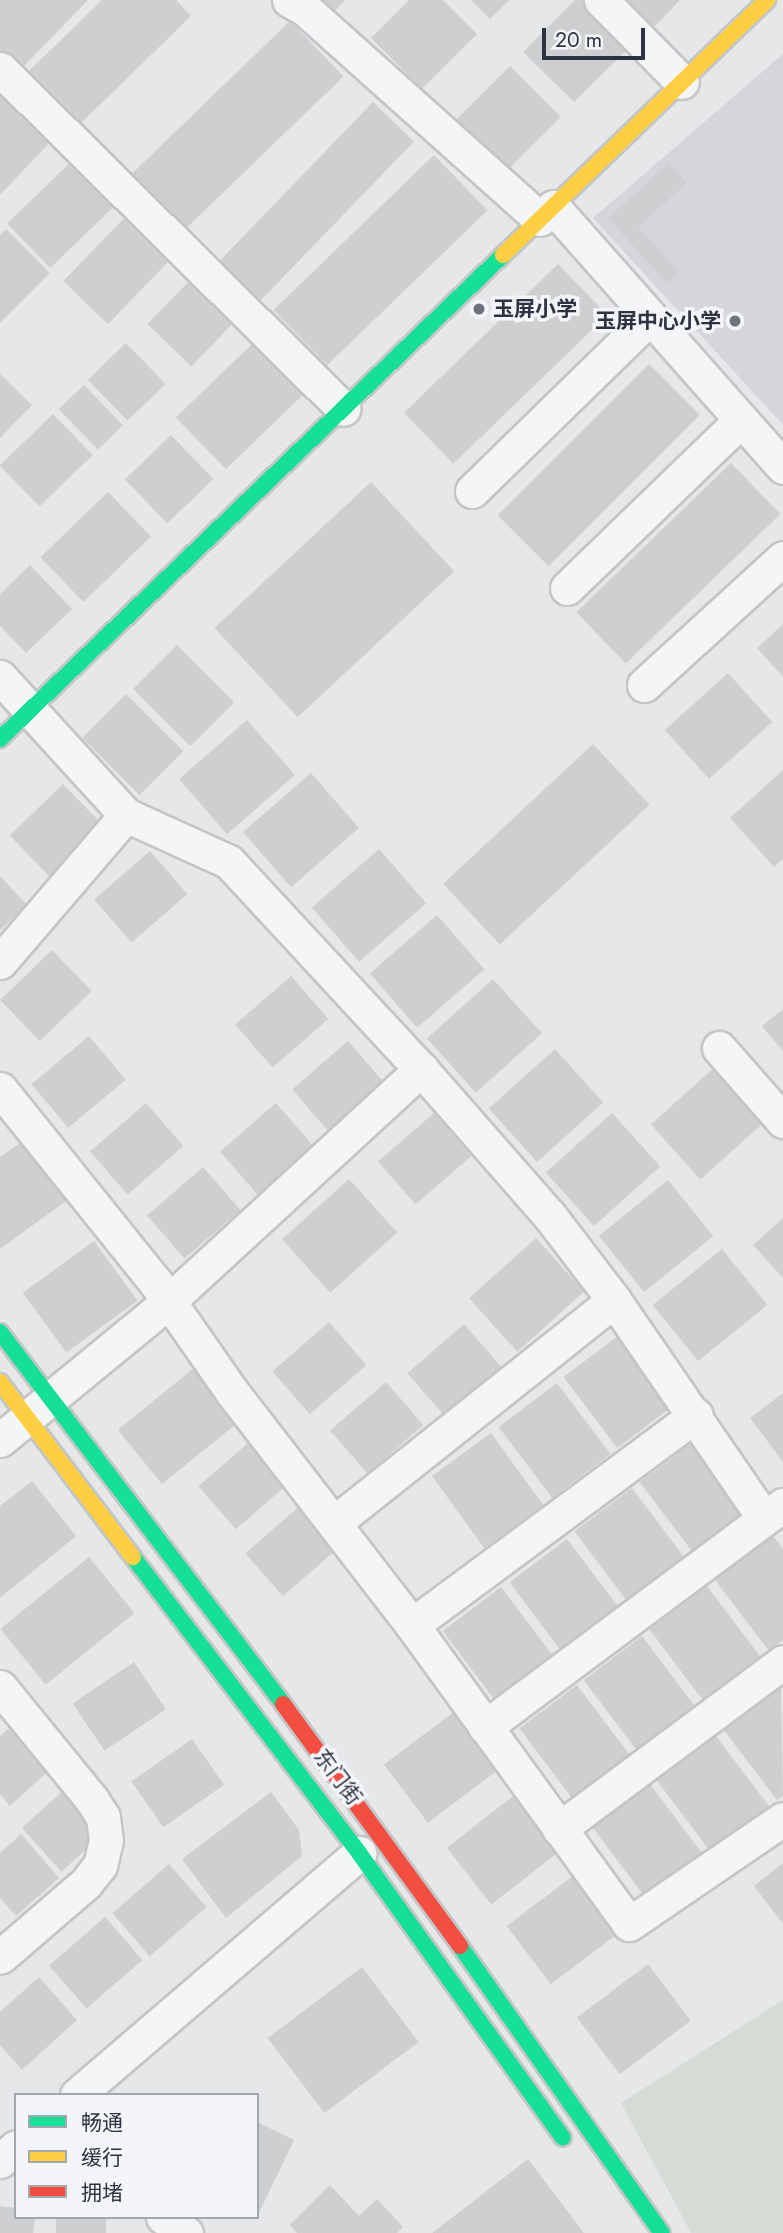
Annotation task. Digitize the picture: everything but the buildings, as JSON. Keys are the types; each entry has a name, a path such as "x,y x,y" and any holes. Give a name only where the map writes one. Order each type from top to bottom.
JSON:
{"street":[{"path":"289,0 305,9 546,213 648,319 783,467"},
{"path":"601,0 682,82"},
{"path":"0,740 767,0"},
{"path":"0,69 343,409"},
{"path":"472,491 648,319"},
{"path":"567,588 741,420"},
{"path":"644,685 783,558"},
{"path":"0,677 126,815 229,862 421,1069 549,1215 696,1415 774,1511 485,1727"},
{"path":"0,962 126,815"},
{"path":"719,1048 783,1121"},
{"path":"0,1440 38,1406 169,1301 421,1069"},
{"path":"0,1089 169,1301 232,1392 412,1625 629,1924 783,1819"},
{"path":"334,1523 614,1300"},
{"name":"东门街","path":"0,1332 38,1406 575,2155"},
{"name":"东门街","path":"0,1382 38,1406 387,1842 662,2233"},
{"path":"412,1625 696,1415"},
{"path":"559,1829 783,1662"},
{"path":"0,1957 86,1883 100,1865 106,1840 103,1817 92,1800 4,1698"},
{"path":"79,2093 359,1853"},
{"path":"0,2161 14,2149"},
{"path":"166,2219 186,2233"}],"shaded area":[{"name":"玉屏中心小学","path":"783,54 783,425 593,218"},
{"path":"783,2000 783,2233 691,2233 621,2103"}],"traffic: fast":[{"path":"0,739 503,255"},
{"path":"0,1332 283,1704"},
{"path":"133,1557 359,1853 563,2138"},
{"path":"460,1946 662,2233"}],"traffic: slow":[{"path":"503,255 767,0"},
{"path":"0,1382 133,1557"}],"traffic: jam":[{"path":"283,1704 460,1946"}],"place":[{"name":"玉屏小学","path":"479,309"},
{"name":"玉屏中心小学","path":"735,321"}]}
